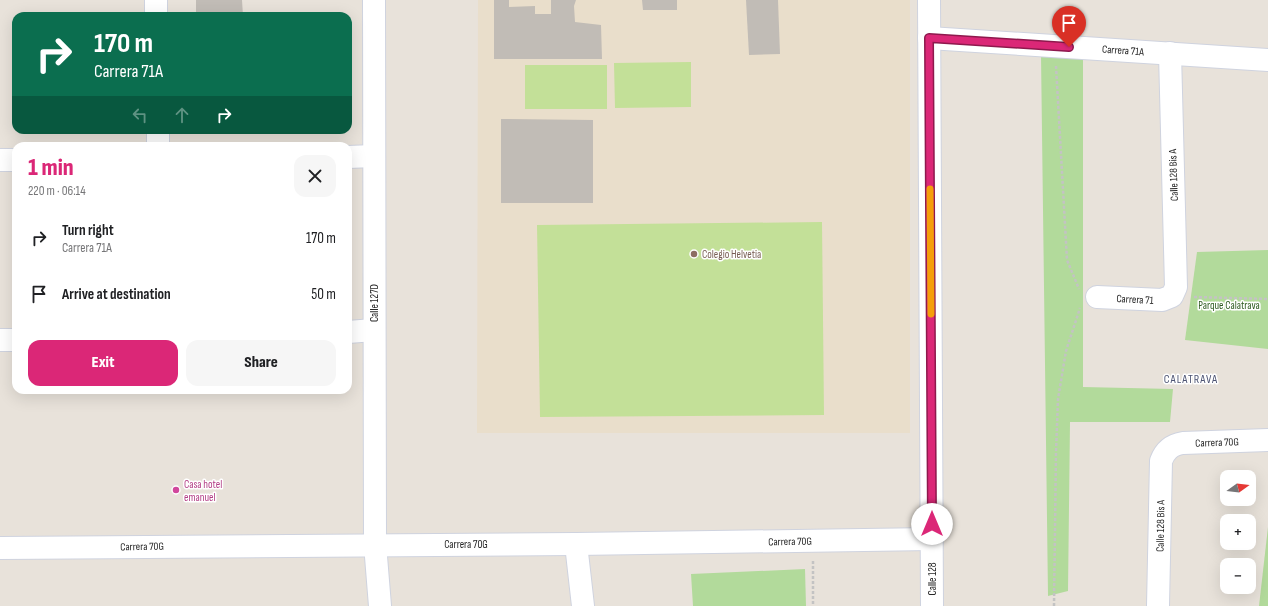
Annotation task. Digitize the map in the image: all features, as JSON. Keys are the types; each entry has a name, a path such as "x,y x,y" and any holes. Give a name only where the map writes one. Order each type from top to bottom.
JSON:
{"street":[{"path":"156,0 156,12"},
{"name":"Calle 127D","path":"374,0 375,544 380,606"},
{"name":"Calle 128","path":"929,0 932,606"},
{"name":"Carrera 71A","path":"929,38 1268,60"},
{"name":"Calle 128 Bis A","path":"1170,53 1176,287 1172,296"},
{"path":"352,156 374,156"},
{"path":"0,160 12,160"},
{"name":"Carrera 71","path":"1085,298 1162,300 1172,296"},
{"path":"352,332 374,330"},
{"path":"0,340 12,340"},
{"name":"Carrera 70G","path":"1168,448 1175,444 1183,443 1268,440"},
{"name":"Calle 128 Bis A","path":"1158,606 1161,461 1168,448"},
{"name":"Carrera 70G","path":"0,548 375,544 576,544 932,539"},
{"path":"576,544 583,606"}],"path":[{"path":"1054,606 1058,399 1066,352 1085,298 1067,260 1055,46"},
{"path":"1172,296 1268,299"},
{"path":"812,540 813,606"}],"shaded area":[{"name":"Colegio Helvetia","path":"478,0 910,0 910,433 477,433"}],"green space":[{"path":"1041,55 1083,58 1083,387 1173,389 1170,422 1070,422 1068,591 1048,596"},
{"path":"691,62 691,107 615,108 614,63"},
{"path":"525,65 607,65 607,109 525,109"},
{"path":"822,222 824,415 540,417 537,225"},
{"name":"Parque Calatrava","path":"1268,250 1268,349 1185,340 1197,252"},
{"path":"1268,527 1268,606 1259,606"},
{"path":"805,569 806,606 693,606 691,574"}],"building":[{"path":"196,0 242,0 243,12 196,12"},
{"path":"494,0 509,0 509,7 535,6 535,14 551,14 551,0 576,0 574,6 575,22 601,25 602,59 494,59"},
{"path":"642,0 677,0 677,10 643,10"},
{"path":"746,0 778,0 780,54 749,55"},
{"path":"501,119 593,120 593,203 501,203"}],"slow traffic":[{"path":"930,189 931,314"}],"place":[{"name":"Colegio Helvetia","path":"694,254"},
{"name":"Casa hotel emanuel","path":"176,490"}],"district":[{"name":"CALATRAVA","path":"1191,379"}],"route":[{"path":"932,524 929,38 1069,47"}]}
